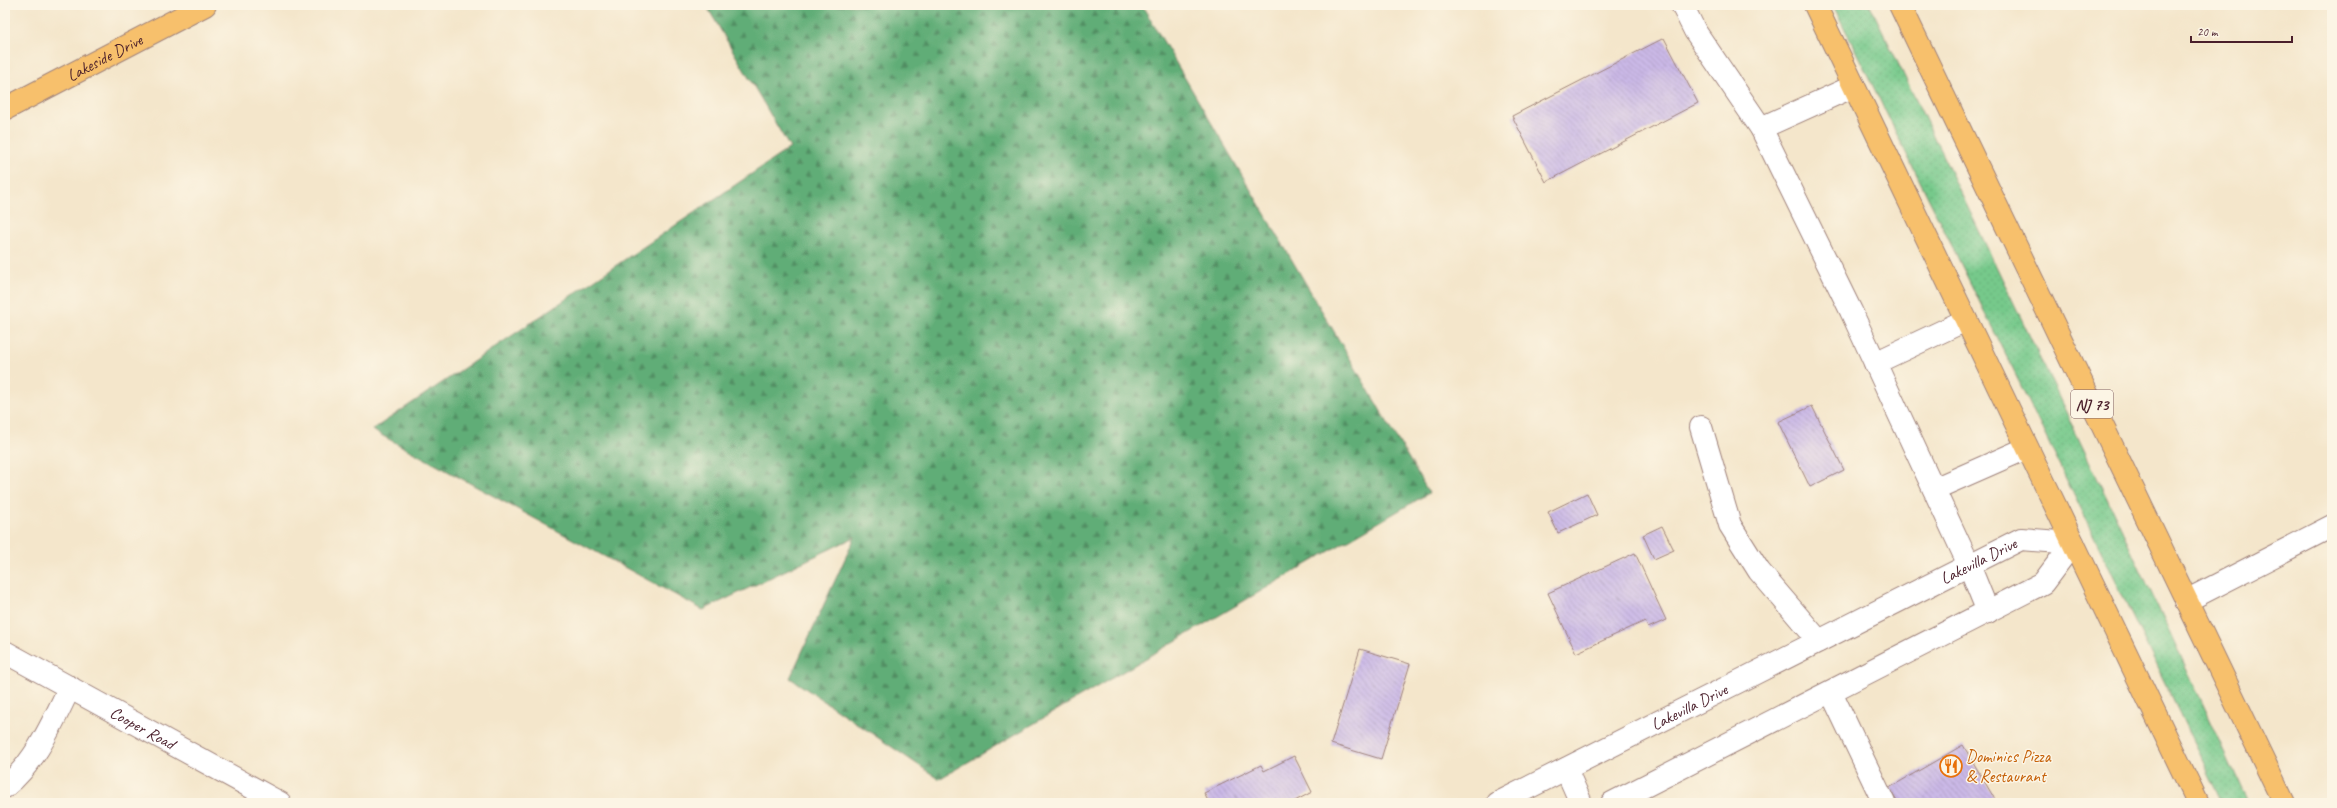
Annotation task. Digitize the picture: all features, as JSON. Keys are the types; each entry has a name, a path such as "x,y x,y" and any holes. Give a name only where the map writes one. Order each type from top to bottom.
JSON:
{"main road":[{"name":"Lakeside Drive","path":"5,109 204,5"},
{"path":"1815,5 2198,803"},
{"name":"NJ 73","path":"1900,5 2284,803"}],"street":[{"path":"1682,5 1695,31 1761,128 1875,363 1969,565 1988,612"},
{"path":"1761,128 1854,86"},
{"path":"1875,363 1966,320"},
{"path":"1701,427 1730,525 1759,571 1819,641"},
{"path":"1934,489 2027,448"},
{"path":"2186,601 2332,526"},
{"name":"Lakevilla Drive","path":"1498,803 2021,539 2073,543"},
{"path":"1612,803 2044,583 2073,543"},
{"name":"Cooper Road","path":"5,652 280,803"},
{"path":"5,787 17,777 35,755 70,687"},
{"path":"1831,692 1884,803"},
{"path":"1566,769 1581,803"}],"green space":[{"path":"706,5 1142,5 1429,493 939,779 790,678 855,537 703,610 372,430 790,148"},
{"path":"1833,5 1870,5 2109,503 2248,803 2223,803 2027,398"}],"building":[{"path":"1664,38 1698,103 1546,182 1512,116"},
{"path":"1812,406 1844,470 1810,487 1778,422"},
{"path":"1587,493 1597,515 1558,533 1548,512"},
{"path":"1662,526 1674,550 1654,559 1643,535"},
{"path":"1635,553 1666,620 1648,628 1645,621 1576,653 1548,593"},
{"path":"1360,649 1410,664 1381,759 1331,744"},
{"name":"Dominics Pizza & Restaurant","path":"1963,745 1997,803 1898,803 1889,788"},
{"path":"1294,756 1312,792 1291,803 1209,803 1204,793 1261,765 1264,771"}],"place":[{"name":"Dominics Pizza & Restaurant","path":"1951,766"}]}
